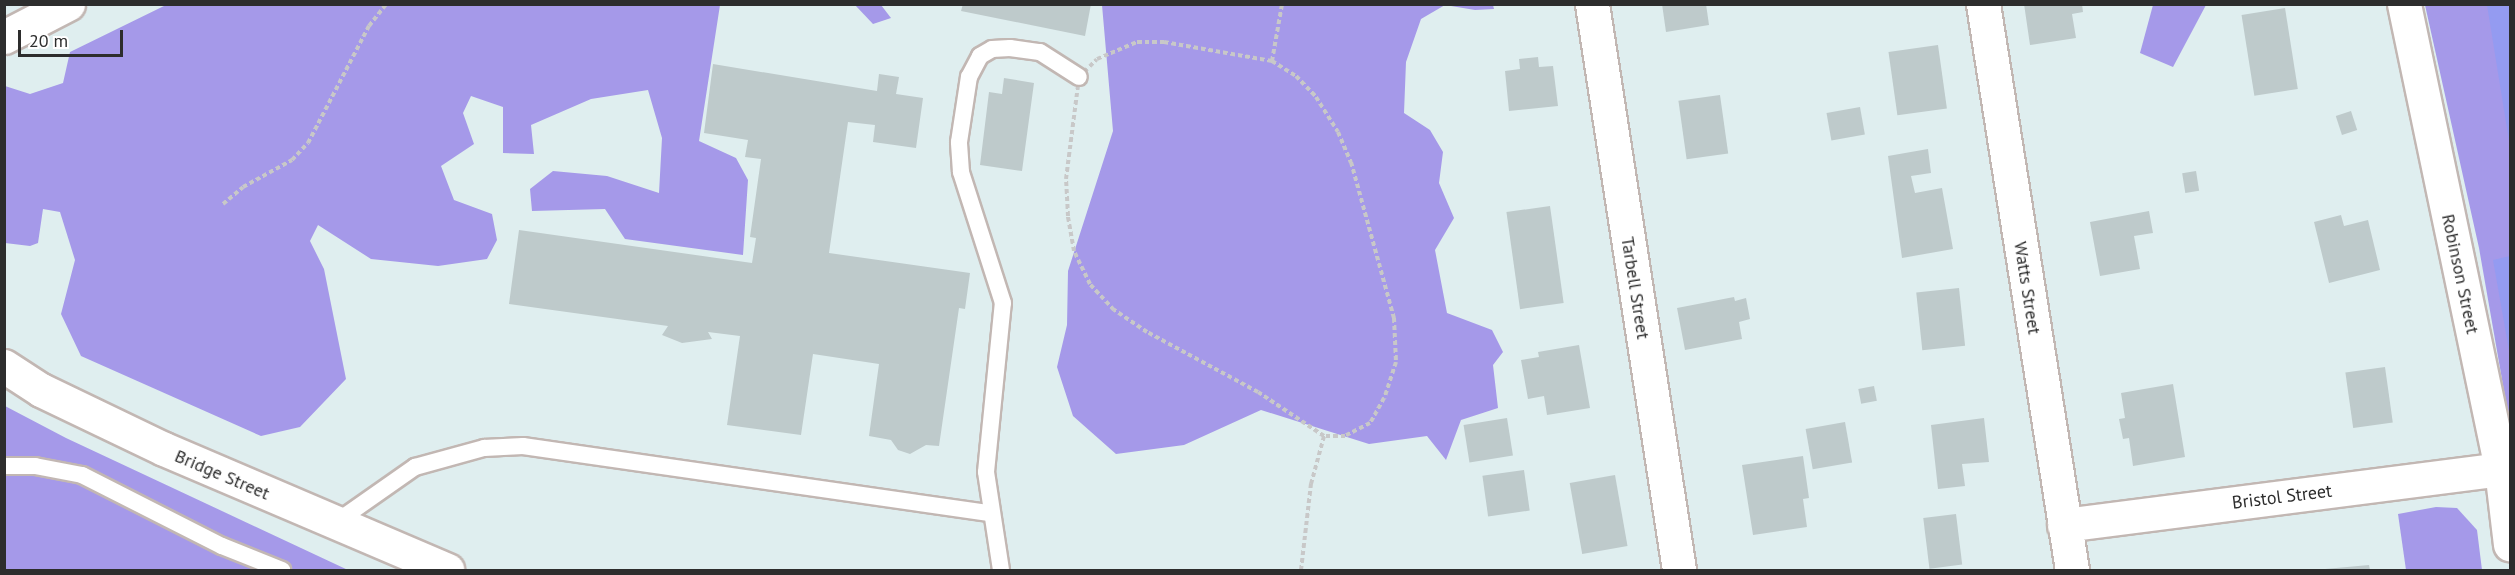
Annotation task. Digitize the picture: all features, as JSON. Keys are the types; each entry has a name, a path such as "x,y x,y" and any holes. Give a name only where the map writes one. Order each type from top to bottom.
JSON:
{"street":[{"path":"4,37 68,4"},
{"name":"Tarbell Street","path":"1592,4 1679,570"},
{"name":"Watts Street","path":"1983,4 2072,570"},
{"name":"Robinson Street","path":"2404,4 2501,469 2511,544"},
{"name":"Bridge Street","path":"4,366 96,418 335,524 447,570"},
{"name":"Bristol Street","path":"2064,525 2501,469"}],"lane":[{"path":"1001,570 990,513 987,441 1003,303 961,172 959,142 969,77 980,56 992,49 1010,48 1040,52 1079,77"},
{"path":"335,524 415,467 475,449 523,446 990,513"},
{"path":"4,466 35,466 82,475 222,546 282,570"}],"path":[{"path":"223,204 243,187 292,160 308,143 369,26 386,4"},
{"path":"1272,62 1282,4"},
{"path":"1137,42 1164,42 1272,62 1296,76 1316,97 1338,132 1351,162 1394,318 1396,362 1384,398 1370,423 1345,436 1323,436 1267,397 1147,332 1114,310 1089,284 1074,251 1068,216 1066,179 1079,77 1097,58 1137,42"},
{"path":"1301,570 1311,484 1323,436"}],"shaded area":[{"path":"166,5 720,5 699,141 736,158 748,180 743,255 625,239 605,209 532,211 530,189 553,171 607,176 659,193 662,138 648,90 591,99 531,125 534,154 503,153 503,107 471,96 463,113 474,144 441,166 454,200 492,214 497,240 487,259 438,266 371,259 318,225 310,241 324,269 346,379 300,427 261,436 81,356 61,314 75,260 60,212 43,209 38,243 30,246 5,243 5,86 30,94 63,83 70,52"},
{"path":"855,5 881,5 891,18 873,24"},
{"path":"1102,5 1445,5 1421,19 1406,62 1404,113 1430,130 1443,152 1439,183 1454,218 1435,250 1447,313 1492,330 1503,352 1493,365 1498,408 1461,420 1446,460 1427,436 1369,444 1261,410 1184,445 1116,454 1073,416 1057,367 1067,325 1068,271 1113,131"},
{"path":"1445,5 1493,5 1494,9 1475,10"},
{"path":"2153,5 2206,5 2173,67 2140,53"},
{"path":"2425,5 2510,5 2510,425 2479,248"},
{"path":"2487,5 2510,5 2510,147"},
{"path":"2510,256 2510,356 2493,260"},
{"path":"5,406 66,438 348,570 5,570"},
{"path":"2436,507 2457,508 2477,530 2482,570 2406,570 2398,514"}],"building":[{"path":"963,4 1091,4 1085,36 961,11"},
{"path":"1662,4 1706,4 1709,25 1666,32"},
{"path":"2024,4 2082,4 2083,12 2072,14 2076,38 2030,45"},
{"path":"2285,8 2298,89 2254,96 2242,15"},
{"path":"1938,45 1947,108 1897,115 1888,52"},
{"path":"1538,57 1539,67 1553,66 1558,106 1509,111 1505,71 1520,69 1519,59"},
{"path":"713,64 877,91 879,74 899,77 896,94 923,98 916,148 873,142 875,125 848,122 829,253 970,273 965,309 959,308 939,446 926,445 910,454 898,450 891,440 869,436 879,364 813,354 801,435 727,425 740,336 708,332 712,339 682,343 662,335 668,326 509,304 519,230 752,263 756,238 750,237 761,159 745,157 748,140 704,133"},
{"path":"1004,78 1034,83 1022,171 980,165 989,92 1002,94"},
{"path":"1720,95 1728,153 1687,159 1678,101"},
{"path":"1860,107 1865,135 1831,140 1827,113"},
{"path":"2351,111 2357,130 2342,135 2336,116"},
{"path":"1928,149 1931,173 1911,176 1915,193 1942,188 1953,249 1902,258 1888,156"},
{"path":"2196,171 2199,191 2185,193 2182,173"},
{"path":"1550,206 1564,303 1520,309 1506,212"},
{"path":"2149,211 2153,233 2134,236 2140,269 2100,276 2090,222"},
{"path":"2341,215 2344,226 2368,220 2380,270 2329,283 2314,222"},
{"path":"1959,288 1965,346 1922,350 1916,292"},
{"path":"1734,297 1735,301 1746,298 1750,319 1739,322 1742,339 1685,350 1677,308"},
{"path":"1579,345 1590,408 1547,415 1544,396 1528,399 1521,360 1539,357 1538,352"},
{"path":"2385,367 2393,422 2353,428 2345,373"},
{"path":"2173,384 2185,457 2133,466 2129,438 2123,439 2119,419 2125,418 2121,393"},
{"path":"1874,386 1877,401 1861,404 1858,389"},
{"path":"1507,418 1513,456 1469,462 1464,425"},
{"path":"1984,418 1989,462 1962,464 1965,486 1938,489 1931,425"},
{"path":"1845,422 1852,462 1813,469 1806,429"},
{"path":"1803,456 1809,498 1803,499 1807,527 1753,535 1742,465"},
{"path":"1524,470 1530,511 1488,516 1482,476"},
{"path":"1615,475 1628,546 1582,554 1570,483"},
{"path":"1956,514 1962,565 1929,569 1923,518"},
{"path":"2369,565 2370,570 2325,570 2325,569"}]}
